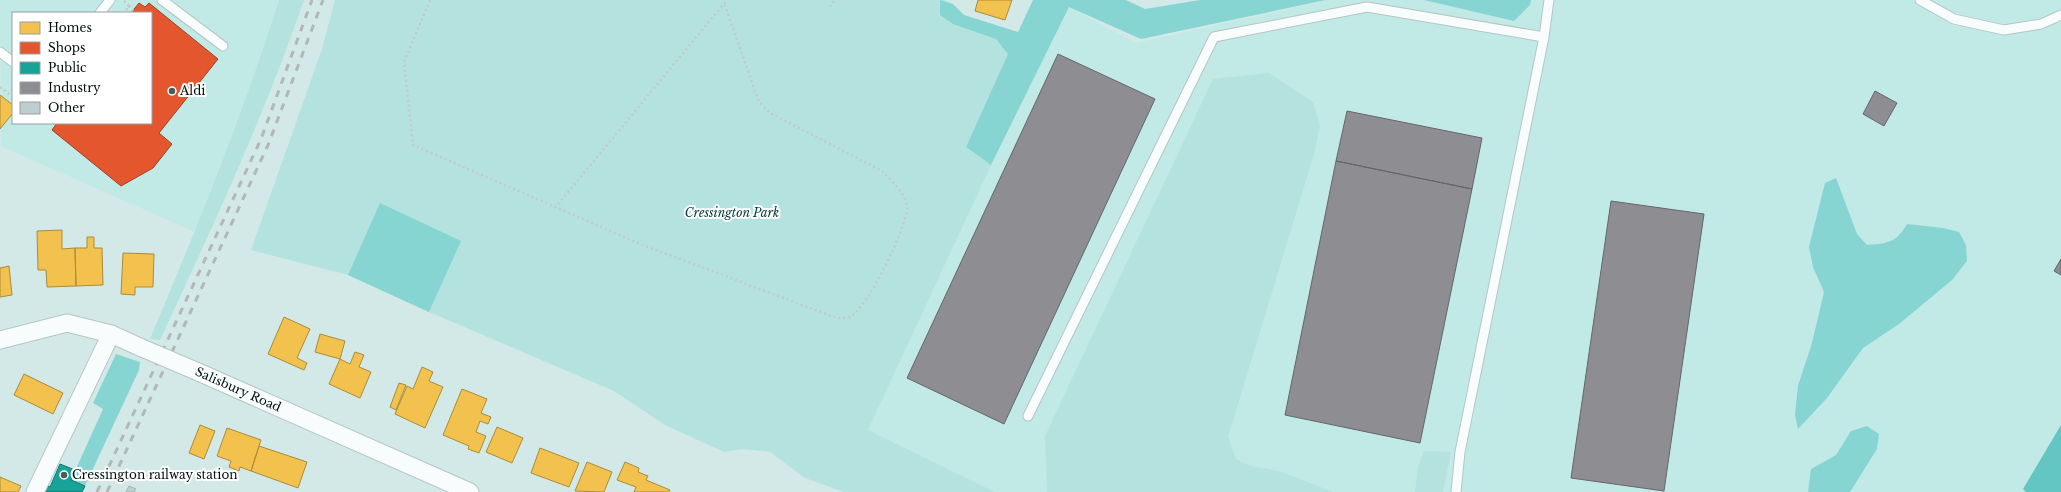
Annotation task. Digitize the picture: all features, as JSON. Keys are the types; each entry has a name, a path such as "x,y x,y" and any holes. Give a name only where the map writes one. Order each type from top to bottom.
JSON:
{"street":[{"name":"Salisbury Road","path":"0,340 67,323 111,334 470,492"},
{"path":"35,492 111,334"}],"lane":[{"path":"101,12 110,0"},
{"path":"162,0 223,46"},
{"path":"1456,492 1460,452 1544,37 1548,0"},
{"path":"1920,0 1954,19 2004,30 2041,24 2061,14"},
{"path":"1028,416 1214,37 1367,7 1544,37"},
{"path":"0,52 12,61"}],"path":[{"path":"123,0 133,11"},
{"path":"430,0 404,62 413,145 640,244 837,318 850,317 864,304 902,231 907,207 897,185 882,171 770,113 759,102 724,3"},
{"path":"555,208 727,0"},
{"path":"830,7 834,0"},
{"path":"125,12 129,6"},
{"path":"0,87 12,96"}],"shaded area":[{"path":"0,0 279,0 258,68 195,232 1,146"},
{"path":"940,0 953,4 964,15 1018,32 1033,0 1126,0 1145,9 1200,0 1326,0 1141,39 1069,7 991,165 966,147 1008,54 996,39 953,24 940,15"},
{"path":"1329,0 1424,0 1514,21 1530,5 1531,0 2061,0 2061,492 995,492 868,430 968,211 1069,7 1136,43"},
{"path":"1424,0 1531,0 1530,5 1514,21"},
{"path":"1836,178 1857,234 1867,245 1891,241 1899,235 1907,224 1943,228 1959,232 1966,245 1967,261 1952,280 1899,324 1863,348 1827,398 1798,429 1795,415 1798,386 1812,343 1824,292 1813,267 1809,247 1825,183"},
{"path":"380,203 461,241 429,312 348,275"},
{"path":"116,354 140,362 139,370 85,486 71,480 103,409 93,403"},
{"path":"2061,425 2061,492 2026,492 2023,489"},
{"path":"1867,426 1879,434 1877,449 1850,492 1808,492 1811,469 1836,455 1851,431"}],"green space":[{"path":"279,0 304,0 255,129 199,256 160,340 150,339 235,128"},
{"name":"Cressington Park","path":"335,0 944,0 953,4 964,15 1018,33 966,147 991,165 868,430 995,492 844,492 805,478 770,452 742,449 724,452 665,425 614,391 429,312 348,275 251,250 322,49"},
{"path":"1269,73 1313,102 1320,126 1314,154 1228,437 1236,459 1250,466 1279,471 1333,492 1047,492 1045,436 1213,79"},
{"path":"1424,451 1451,452 1443,492 1415,492 1418,467"}],"building: Homes":[{"path":"978,0 1012,0 1005,20 975,11"},
{"path":"0,95 12,104 12,114 0,129"},
{"path":"62,230 62,249 75,248 76,286 47,287 46,270 38,270 37,231"},
{"path":"87,237 94,237 94,248 102,248 103,285 76,286 75,248 87,248"},
{"path":"123,253 154,254 153,287 135,287 135,295 121,294"},
{"path":"9,266 12,295 0,297 0,268"},
{"path":"284,317 310,329 297,358 307,363 304,370 268,354"},
{"path":"320,334 345,341 340,359 315,352"},
{"path":"355,352 364,355 359,367 371,372 360,398 329,384 340,359 350,364"},
{"path":"422,367 433,372 429,381 443,387 425,428 395,414 407,386 413,389"},
{"path":"24,374 63,393 53,414 14,395"},
{"path":"399,383 406,385 396,410 390,407"},
{"path":"462,389 487,399 481,413 491,417 488,424 480,421 476,432 486,436 479,453 468,449 469,446 443,435"},
{"path":"200,425 215,431 204,459 189,453"},
{"path":"497,427 523,438 512,463 486,452"},
{"path":"227,428 261,440 251,471 240,467 239,471 229,467 231,461 217,456"},
{"path":"259,446 307,462 298,488 251,471"},
{"path":"540,448 579,463 569,487 531,473"},
{"path":"587,462 612,472 604,492 575,491"},
{"path":"625,462 639,468 638,472 648,476 646,480 670,490 669,492 634,492 636,487 617,480"},
{"path":"0,477 21,486 18,492 0,492"}],"building: Shops":[{"name":"Aldi","path":"139,3 145,7 149,3 218,59 159,133 172,144 153,168 121,186 52,130 56,124 152,124 152,12 132,12"}],"building: Public":[{"name":"Cressington railway station","path":"60,464 75,470 71,480 85,486 82,492 43,492 46,485 50,487"}],"building: Industry":[{"path":"1058,54 1155,99 1004,424 907,378"},
{"path":"1875,91 1897,103 1884,126 1863,114"},
{"path":"1347,111 1482,138 1472,189 1336,161"},
{"path":"1336,161 1472,189 1420,443 1285,415"},
{"path":"1611,201 1704,214 1664,491 1571,478"},
{"path":"2061,259 2061,275 2054,271"}],"building: Other":[{"path":"129,486 136,489 134,492 126,492"}],"railway":[{"path":"97,492 261,139 312,0"},
{"path":"107,492 268,145 323,0"}],"place":[{"name":"Aldi","path":"172,91"},
{"name":"Cressington railway station","path":"64,475"}]}
